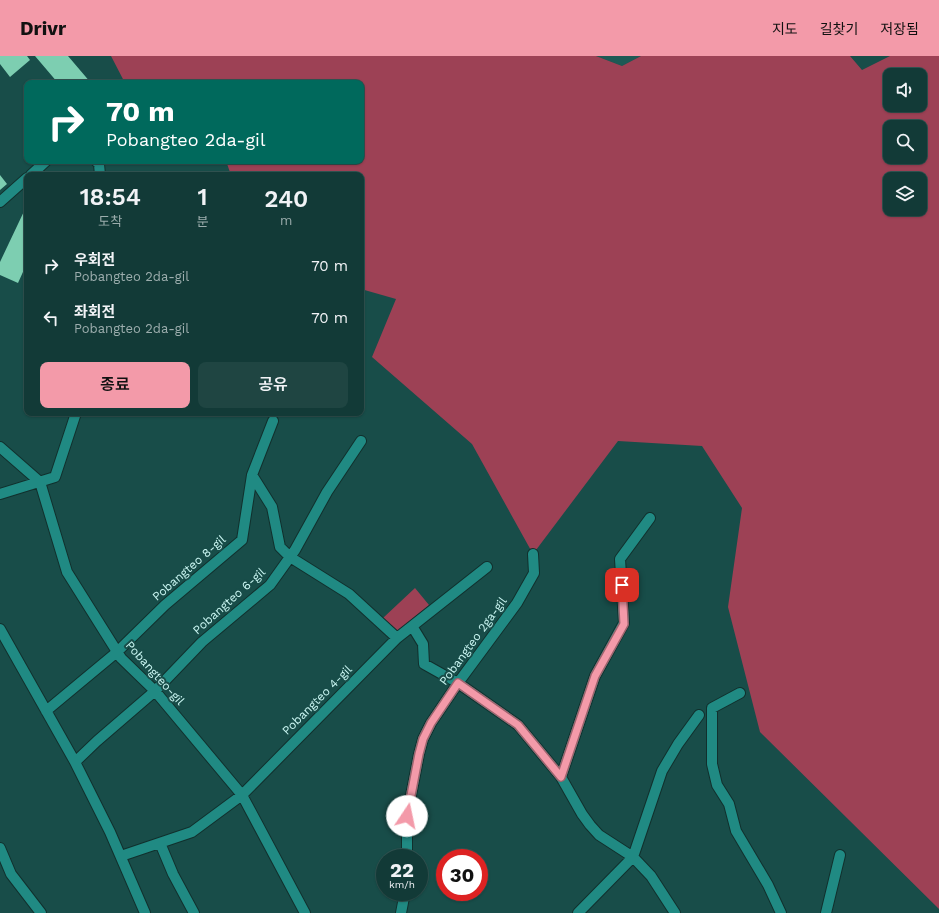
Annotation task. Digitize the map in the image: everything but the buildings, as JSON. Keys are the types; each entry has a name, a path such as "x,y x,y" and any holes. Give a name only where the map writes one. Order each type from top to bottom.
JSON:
{"street":[{"path":"34,172 43,164"},
{"path":"0,202 24,181"},
{"path":"0,494 55,477 75,416"},
{"name":"Pobangteo 8-gil","path":"46,711 117,652 165,605 242,540 252,475 272,421"},
{"name":"Pobangteo 6-gil","path":"75,762 97,741 155,692 202,642 270,585 290,557 327,492 361,441"},
{"path":"0,447 40,482"},
{"path":"252,475 272,507 280,547 290,557 349,594 398,638"},
{"name":"Pobangteo-gil","path":"40,482 67,572 121,658 155,692 242,795 305,913"},
{"path":"561,777 595,676 624,624 620,559 650,518"},
{"name":"Pobangteo 2ga-gil","path":"408,849 407,816 423,739 431,723 458,683 518,603 534,573 533,554"},
{"name":"Pobangteo 4-gil","path":"121,856 192,832 242,795 398,638 487,567"},
{"path":"412,626 423,644 424,664 458,683 518,725 561,777 590,825 599,835 633,857 651,876 676,913"},
{"path":"0,629 75,762 110,832 145,913"},
{"path":"740,693 712,708 712,764 717,785 729,804 736,831 782,913"},
{"path":"578,913 633,857 662,771 678,744 699,716"},
{"path":"160,843 173,874 194,913"},
{"path":"0,848 12,874 41,913"},
{"path":"826,913 840,855"},
{"path":"401,913 403,901"}],"shaded area":[{"path":"111,56 596,56 622,66 641,56 850,56 862,70 890,56 939,56 939,909 760,732 728,607 742,508 702,446 618,441 533,554 472,444 372,357 396,299 364,290 364,172 230,172 227,164 364,164 364,80 123,80"},
{"path":"596,56 641,56 622,66"},
{"path":"415,588 429,605 398,631 383,618"}],"route":[{"path":"407,816 423,739 431,723 458,683 518,725 561,777 595,676 624,624 622,585"}]}
